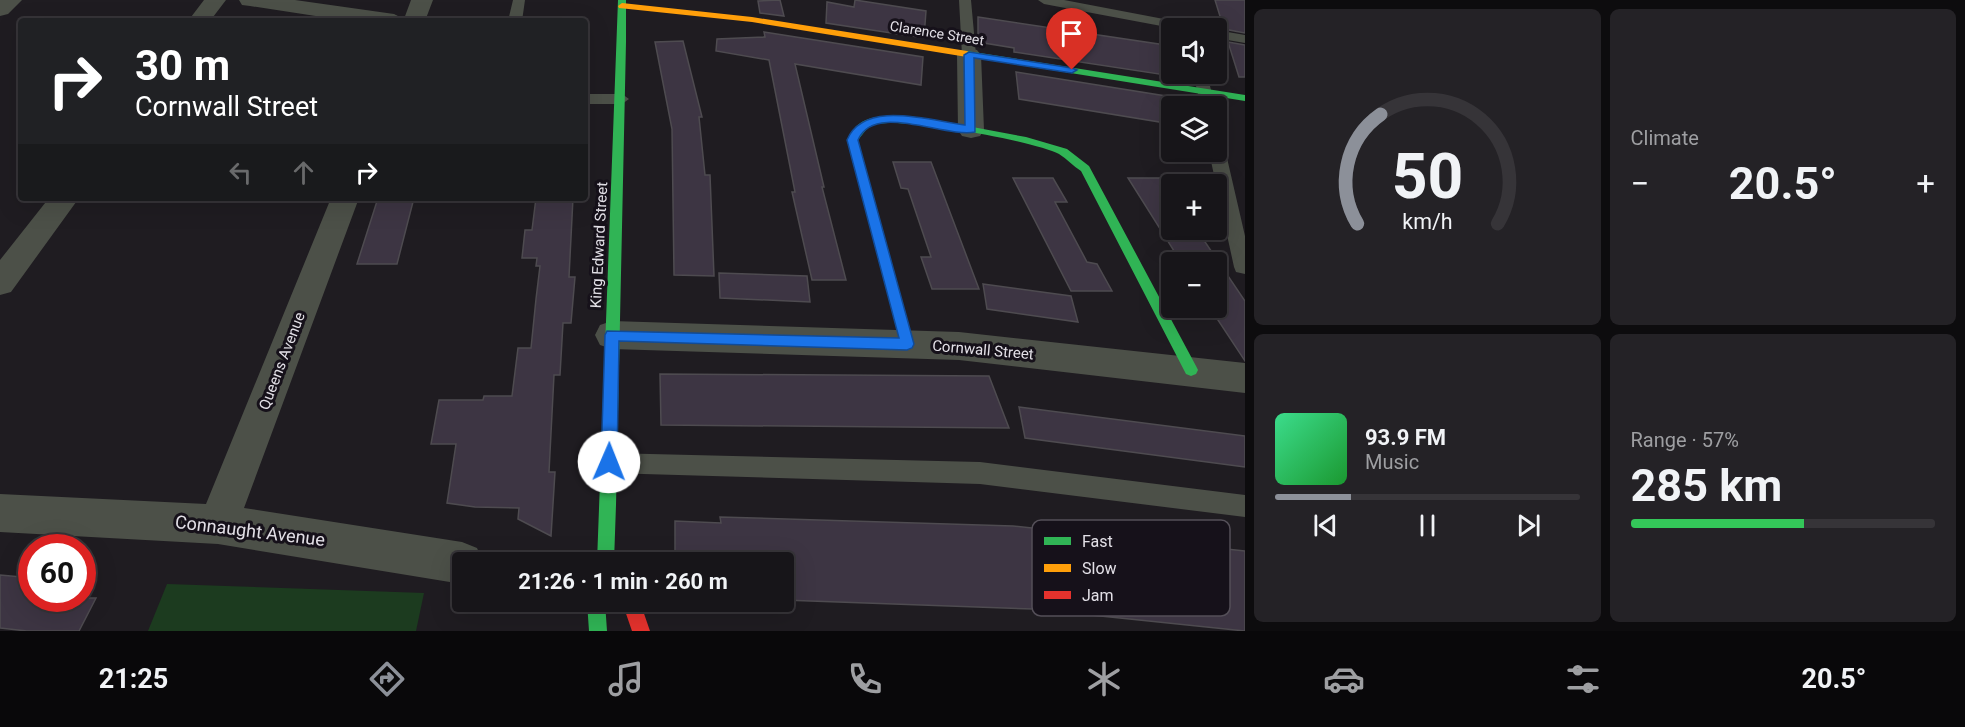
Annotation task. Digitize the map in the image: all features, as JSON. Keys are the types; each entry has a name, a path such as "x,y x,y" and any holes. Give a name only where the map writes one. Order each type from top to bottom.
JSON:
{"street":[{"path":"0,9 11,0"},
{"path":"201,18 215,0"},
{"path":"250,0 373,18"},
{"path":"415,18 422,0"},
{"name":"Clarence Street","path":"622,3 684,10 1245,98"},
{"name":"King Edward Street","path":"606,552 610,500 612,335 622,99 622,3"},
{"path":"969,55 971,130"},
{"path":"907,344 853,140 856,132 863,125 883,118 971,130 1049,147 1075,160 1085,169 1191,370"},
{"path":"0,283 62,201"},
{"name":"Queens Avenue","path":"218,524 344,201"},
{"name":"Cornwall Street","path":"612,335 958,346 1191,370 1245,378"},
{"name":"Connaught Avenue","path":"0,513 218,524 452,561"},
{"path":"604,614 641,631"}],"lane":[{"path":"516,18 519,0"},
{"path":"964,0 969,55"},
{"path":"1044,0 1161,23"},
{"path":"1227,36 1245,39"},
{"path":"1203,84 1206,96"},
{"path":"588,99 622,99"},
{"path":"1220,162 1243,267 1245,267"},
{"path":"609,462 980,473 1245,506"}],"green space":[{"path":"167,584 424,593 416,631 148,631"}],"building":[{"path":"780,0 784,16 760,13 758,1"},
{"path":"855,0 926,11 924,38 826,23 827,2 854,7"},
{"path":"1215,0 1245,0 1245,33 1227,30 1227,18 1221,18"},
{"path":"978,17 1161,44 1161,74 1014,52 1014,48 978,42"},
{"path":"764,32 923,57 921,85 795,64 824,187 822,187 846,280 812,280 792,192 795,192 769,60 716,51 717,39 765,37"},
{"path":"683,41 702,117 699,117 705,175 710,175 714,276 674,275 672,129 655,42"},
{"path":"1228,42 1245,45 1245,77 1239,77"},
{"path":"1016,72 1166,96 1161,96 1161,122 1019,99"},
{"path":"893,162 931,162 979,289 932,289 921,257 931,257 908,189 901,188"},
{"path":"1013,178 1053,178 1067,202 1055,202 1087,262 1097,264 1112,291 1071,291"},
{"path":"1128,178 1161,178 1161,230"},
{"path":"377,201 413,201 397,264 357,264"},
{"path":"536,201 573,201 569,277 575,277 571,323 563,323 560,375 554,375 549,472 555,472 551,536 518,519 519,508 475,507 447,503 456,444 431,444 439,400 483,400 484,396 512,396 518,348 531,348 540,266 536,266 537,258 522,258 525,230 532,230"},
{"path":"1167,240 1204,240 1212,252 1175,252"},
{"path":"719,273 807,276 810,302 720,298"},
{"path":"1227,274 1245,301 1245,361 1217,318 1227,318"},
{"path":"983,284 1071,296 1078,322 987,309"},
{"path":"660,374 989,376 1009,428 661,425"},
{"path":"1019,407 1245,436 1245,467 1025,438"},
{"path":"720,517 1032,528 1032,609 794,600 794,552 675,552 675,521 721,523"},
{"path":"1230,549 1245,551 1245,631 1100,616 1230,616"},
{"path":"0,575 18,577 18,612 89,612 79,631 27,631 0,628"}],"traffic: fast":[{"path":"606,552 622,0"},
{"path":"967,54 1245,98"},
{"path":"907,344 853,140 865,124 885,119 935,124 1026,141 1063,152 1085,169 1191,370"},
{"path":"597,612 598,631"}],"traffic: slow":[{"path":"622,6 752,19 967,54"}],"traffic: jam":[{"path":"634,612 641,631"}],"route":[{"path":"609,462 612,335 907,344 853,140 856,132 872,120 883,118 898,118 971,130 969,55 1072,70"}]}
